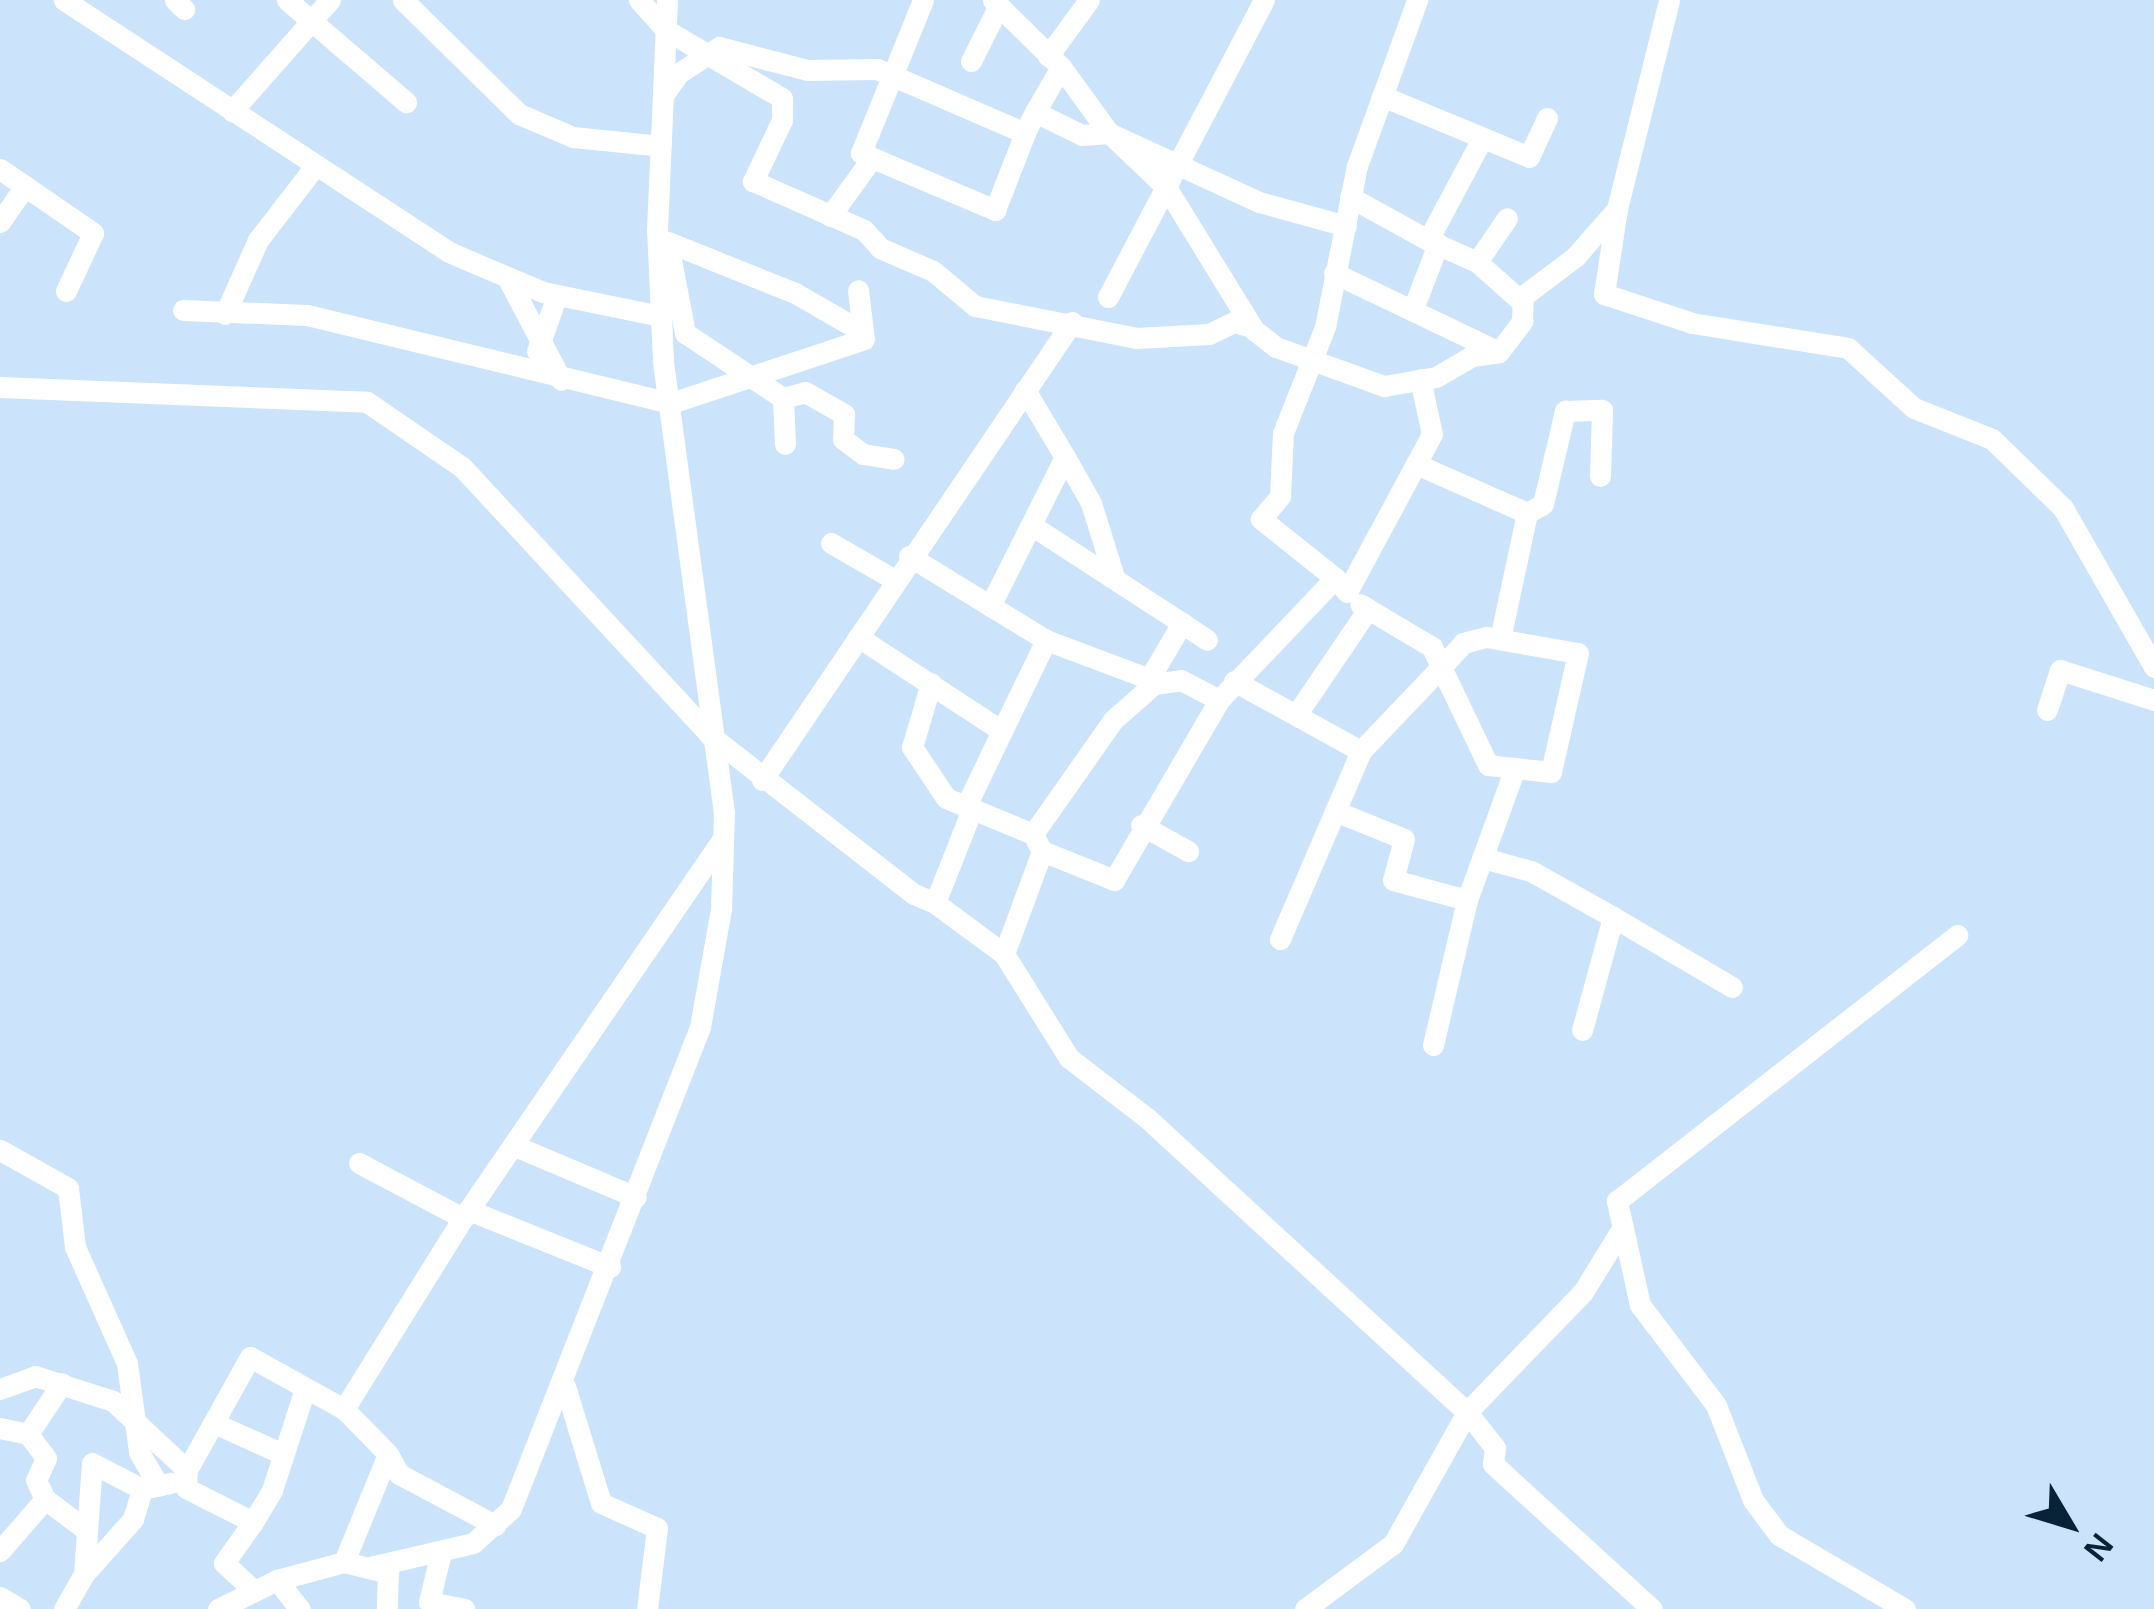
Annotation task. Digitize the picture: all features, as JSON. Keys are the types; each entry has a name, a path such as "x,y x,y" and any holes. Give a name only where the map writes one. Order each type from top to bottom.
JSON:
{"street":[{"path":"64,0 449,252 557,295 661,316"},
{"path":"287,0 406,102"},
{"path":"232,111 330,0"},
{"path":"404,0 519,114 573,137 660,156"},
{"path":"639,0 666,30 782,98 782,120 753,181 933,271 975,306 1136,338 1209,334 1234,322 1252,327"},
{"path":"370,1568 473,1543 511,1509 565,1386 700,1027 721,909 723,839 661,316 660,156 667,0"},
{"path":"922,0 861,153 995,210 1055,62 1089,0"},
{"path":"1108,297 1264,0"},
{"path":"1669,0 1617,209 1604,294 1692,323 1848,348 1914,407 1992,440 2063,508 2154,667"},
{"path":"1280,939 1361,751 1441,667 1463,643 1500,639 1578,653 1551,772 1488,765 1441,667 1432,647 1368,609 1261,519 1280,496 1283,433 1312,357 1350,197 1412,2"},
{"path":"970,61 996,3 1055,62 1109,133 1166,187 1252,327 1276,347 1384,386 1499,352 1522,321 1521,301 1477,262 1350,197"},
{"path":"662,96 719,47 807,70 890,76 1029,123 1082,135 1109,133 1259,202 1346,226"},
{"path":"1382,97 1529,157 1547,118"},
{"path":"1413,309 1433,242 1482,139"},
{"path":"660,156 668,242 686,332 783,398 805,392 844,414 843,439 893,459"},
{"path":"830,216 872,158"},
{"path":"225,314 258,240 315,166"},
{"path":"0,170 93,233 66,291"},
{"path":"0,222 25,186"},
{"path":"1521,301 1617,209"},
{"path":"1477,262 1507,218"},
{"path":"668,242 795,293 863,332"},
{"path":"1334,274 1499,352"},
{"path":"508,277 562,380"},
{"path":"183,310 307,315 670,404 864,339 858,290"},
{"path":"531,371 557,295"},
{"path":"762,779 1072,322"},
{"path":"932,683 912,747 946,798 1114,880 1219,700 1341,585 1416,464 1432,434 1420,379"},
{"path":"0,387 367,401 462,467 712,737 762,779 1004,954 1069,1058 1147,1118 1467,1412 1495,1448 1493,1464 1652,1609"},
{"path":"1025,390 1091,503 1114,578"},
{"path":"783,398 785,444"},
{"path":"1526,513 1543,504 1565,411 1602,410 1600,476"},
{"path":"990,606 1065,457"},
{"path":"1416,464 1526,513"},
{"path":"1500,639 1526,513"},
{"path":"1031,524 1207,640"},
{"path":"831,543 895,580"},
{"path":"909,556 1046,640 1155,681 1181,680 1219,700"},
{"path":"1296,715 1368,609"},
{"path":"1004,954 1038,843 1113,720 1155,681 1182,622"},
{"path":"858,637 1002,730"},
{"path":"935,903 969,807 1046,640"},
{"path":"2047,710 2060,670 2154,700"},
{"path":"1234,681 1361,751"},
{"path":"1433,1045 1467,900 1515,768"},
{"path":"1335,811 1404,839 1393,880 1467,900"},
{"path":"1142,825 1189,851"},
{"path":"344,1409 467,1214 723,839"},
{"path":"1483,858 1531,871 1732,987"},
{"path":"1582,1030 1613,916"},
{"path":"1905,1609 1779,1535 1753,1500 1716,1405 1640,1305 1617,1201 1958,934"},
{"path":"515,1146 636,1197"},
{"path":"0,1150 68,1188 75,1246 127,1363 134,1421 150,1488"},
{"path":"359,1162 467,1214 610,1267"},
{"path":"1305,1609 1393,1544 1467,1412 1583,1292 1623,1227"},
{"path":"253,1522 186,1487 187,1474 250,1357 344,1409 388,1454 399,1474 495,1525"},
{"path":"0,1389 35,1376 113,1401 187,1474"},
{"path":"28,1434 62,1383"},
{"path":"565,1386 602,1503 657,1528 647,1609"},
{"path":"254,1591 224,1563 253,1522 284,1454 304,1389"},
{"path":"214,1423 284,1454"},
{"path":"0,1428 28,1434 46,1458 36,1480 45,1499 85,1529"},
{"path":"344,1562 388,1454"},
{"path":"84,1574 92,1462 150,1488"},
{"path":"64,1609 84,1574 133,1519 150,1488 187,1474"},
{"path":"0,1551 45,1499"},
{"path":"441,1552 429,1602 464,1609"},
{"path":"218,1609 277,1580 344,1562 388,1573 387,1609"},
{"path":"277,1580 300,1609"},
{"path":"0,1597 20,1609"}]}
